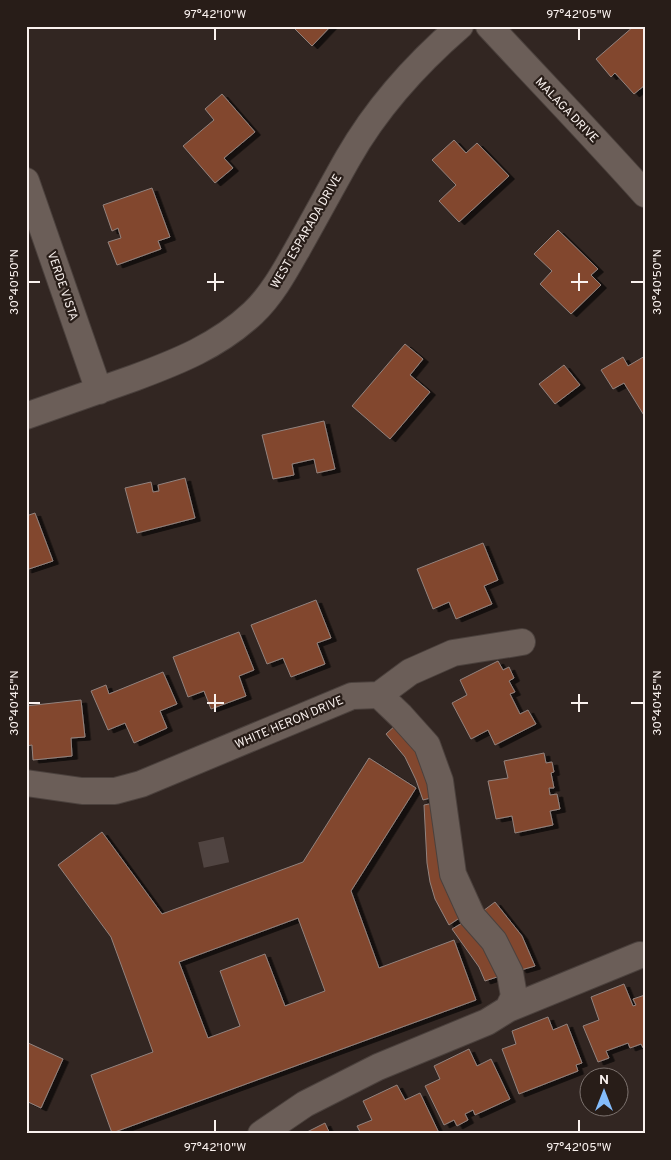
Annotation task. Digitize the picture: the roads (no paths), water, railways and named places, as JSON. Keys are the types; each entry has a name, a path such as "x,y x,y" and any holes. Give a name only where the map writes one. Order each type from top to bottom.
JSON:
{"street":[{"name":"WEST ESPARADA DRIVE","path":"26,416 178,362 232,332 254,312 282,276 347,159 383,104 427,55 460,26"},
{"name":"MALAGA DRIVE","path":"490,26 561,104 612,156 645,194"},
{"name":"VERDE VISTA","path":"26,181 100,391"},
{"path":"508,1009 514,996 510,973 494,941 472,916 453,874 440,782 427,745 379,695 410,672 453,653 522,642"},
{"name":"WHITE HERON DRIVE","path":"26,783 82,790 115,790 141,784 352,696 379,695"},
{"path":"261,1134 305,1104 378,1067 487,1022 508,1009 640,955"}],"tunnel":[{"path":"201,855 233,848"}]}
